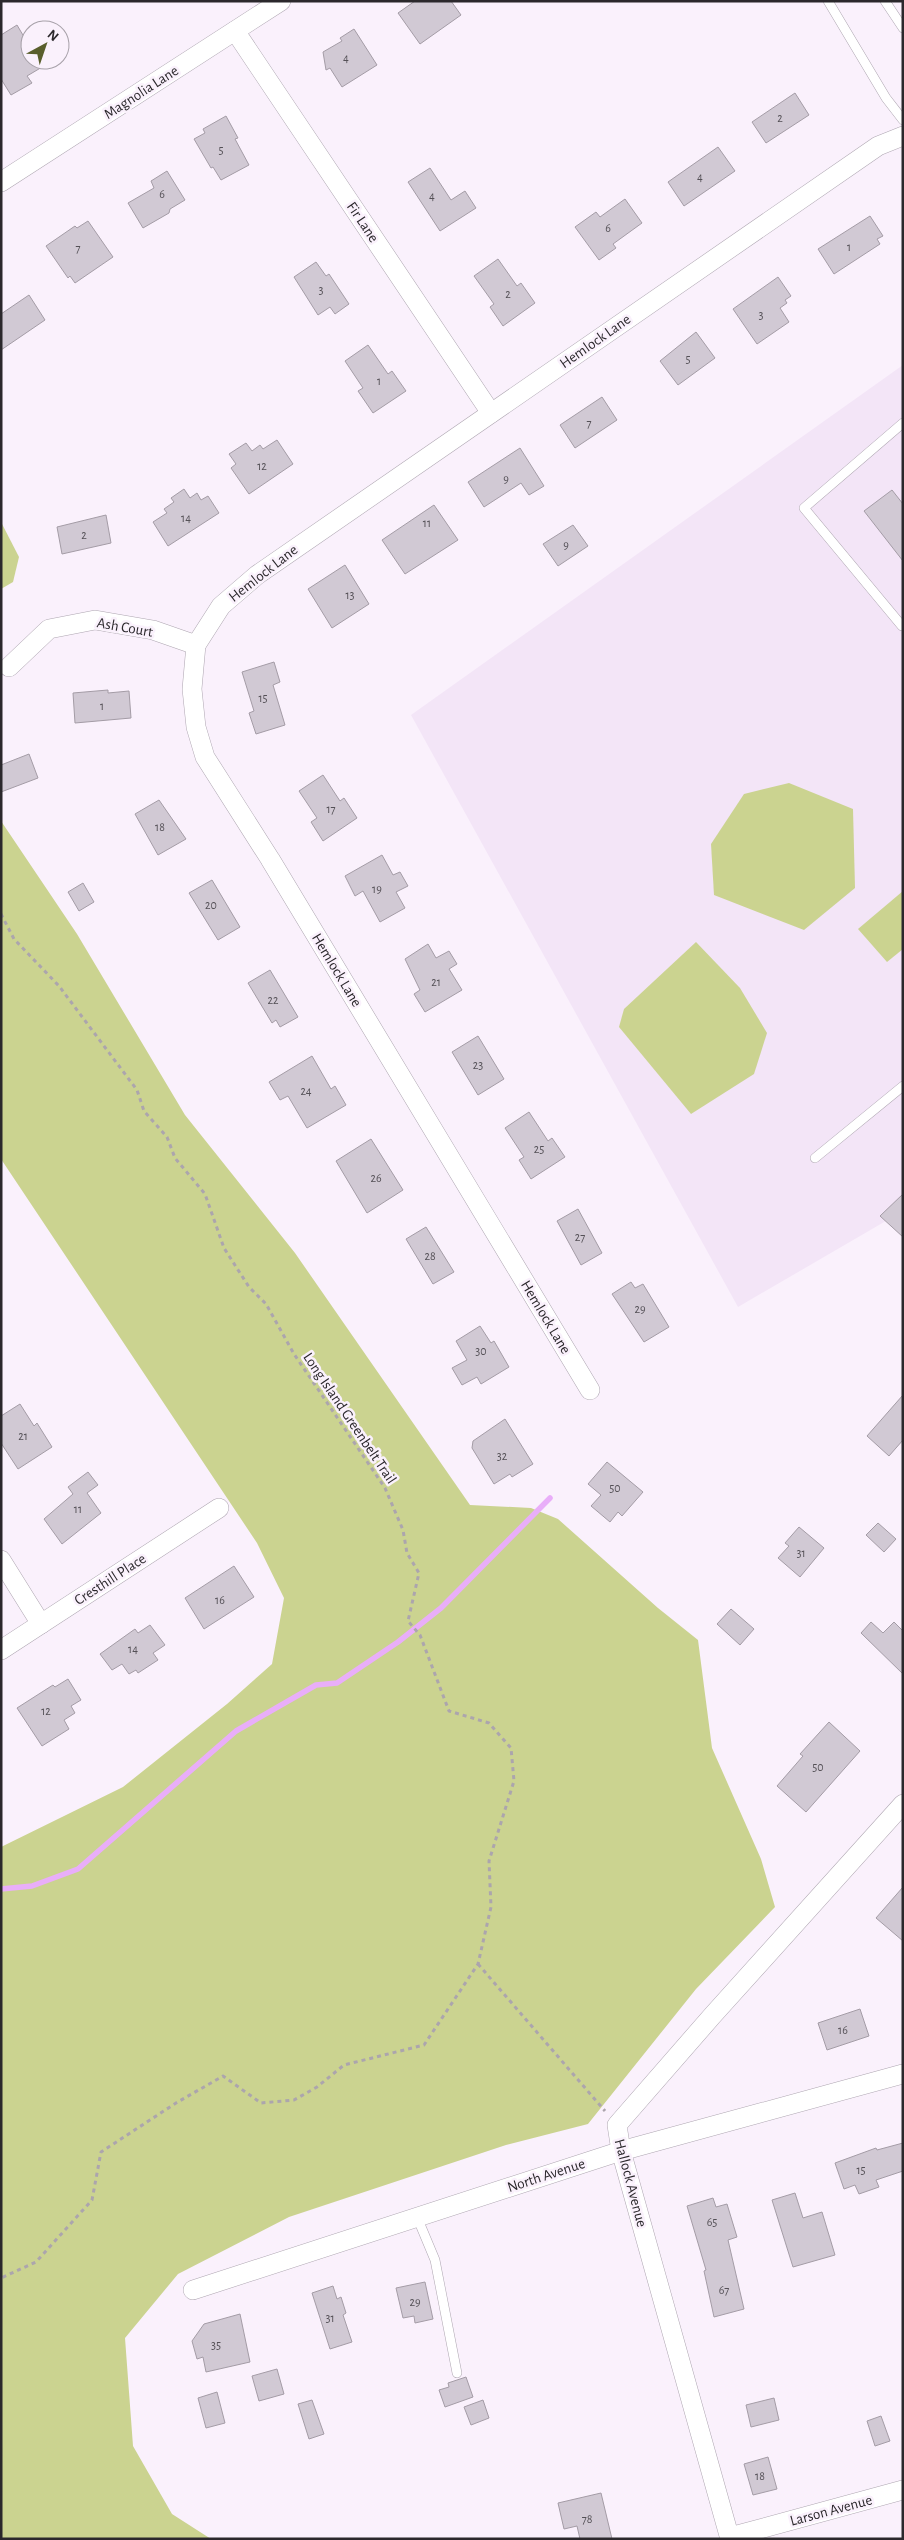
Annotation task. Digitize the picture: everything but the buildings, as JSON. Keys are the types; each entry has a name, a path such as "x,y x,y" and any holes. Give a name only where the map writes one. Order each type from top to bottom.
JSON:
{"street":[{"name":"Magnolia Lane","path":"1,182 281,1"},
{"name":"Fir Lane","path":"235,31 491,413"},
{"name":"Hemlock Lane","path":"590,1390 275,867 205,757 196,727 192,689 196,645 221,606 257,575 878,146 903,136"},
{"name":"Ash Court","path":"9,667 49,629 94,620 153,630 196,645"},
{"name":"Cresthill Place","path":"1,1650 218,1508"},
{"path":"1,1560 41,1624"},
{"name":"Hallock Avenue","path":"730,2538 621,2151 617,2125 712,2016 903,1804"},
{"name":"North Avenue","path":"193,2290 621,2151 903,2074"},
{"name":"Larson Avenue","path":"730,2538 903,2490"}],"lane":[{"path":"828,1 886,98 903,120"},
{"path":"885,1 903,28"},
{"path":"902,626 804,508 903,423"},
{"path":"815,1158 903,1086"},
{"path":"417,2217 435,2260 457,2373"}],"path":[{"name":"Long Island Greenbelt Trail","path":"1,914 14,939 59,986 137,1090 144,1111 168,1137 175,1158 205,1194 224,1248 249,1287 266,1304 294,1354 385,1488 403,1530 407,1553 419,1573 408,1621 420,1635 450,1710 489,1723 511,1748 514,1781 489,1861 492,1907 478,1964 424,2045 344,2065 317,2088 294,2100 261,2103 223,2076 176,2103 101,2152 92,2200 36,2262 1,2278"},
{"path":"478,1964 617,2125"}],"shaded area":[{"path":"903,365 903,1211 738,1307 411,715"}],"green space":[{"path":"1,522 19,557 13,582 1,589"},
{"path":"789,783 853,809 855,888 804,930 714,895 711,844 744,794"},
{"path":"1,821 77,934 185,1115 295,1253 470,1505 531,1508 558,1519 658,1608 698,1640 712,1748 761,1859 775,1907 696,1989 588,2124 506,2145 289,2217 178,2274 125,2338 133,2446 172,2514 211,2539 1,2539 1,1847 123,1787 227,1704 272,1664 284,1598 257,1543 1,1159"},
{"path":"903,891 903,949 887,962 858,929"},
{"path":"696,942 740,988 767,1033 754,1074 691,1114 619,1027 624,1009"}],"waterway":[{"path":"1,1889 32,1886 78,1869 236,1731 316,1685 337,1683 398,1642 441,1608 550,1498"}]}
